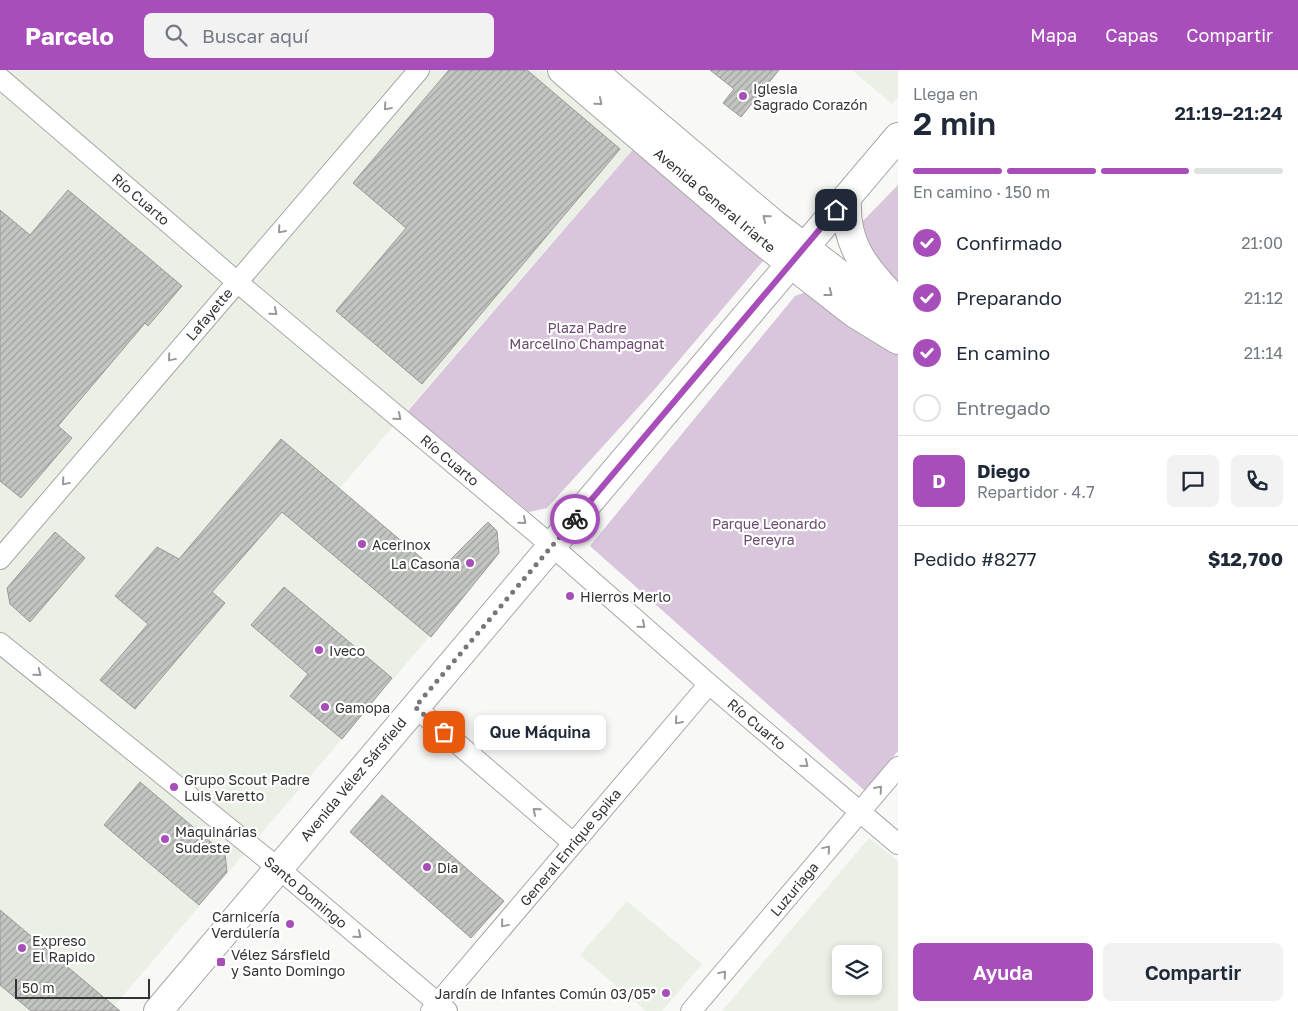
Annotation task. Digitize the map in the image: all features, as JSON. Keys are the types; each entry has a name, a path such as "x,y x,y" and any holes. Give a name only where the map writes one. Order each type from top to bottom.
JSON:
{"main road":[{"name":"Avenida General Iriarte","path":"562,70 798,256 898,320"},
{"name":"Avenida General Iriarte","path":"592,70 798,256 854,313 898,340"},
{"name":"Avenida Vélez Sársfield","path":"158,1011 898,137"},
{"path":"847,197 846,220 853,246 898,303"}],"street":[{"name":"Lafayette","path":"0,559 236,281 419,70"},
{"name":"Río Cuarto","path":"0,78 236,281 552,546 709,684 898,844"},
{"name":"Santo Domingo","path":"0,643 278,868 438,1008"},
{"name":"General Enrique Spika","path":"438,1008 573,843 709,684"},
{"path":"415,707 573,843"},
{"name":"Luzuriaga","path":"692,1011 898,767"}],"shaded area":[{"path":"0,70 543,70 636,146 339,489 464,596 110,1011 0,1011"},
{"path":"852,70 898,70 898,97 892,104"},
{"path":"869,838 898,861 898,1011 722,1011"},
{"path":"627,901 702,964 662,1011 646,1011 580,955"}],"green space":[{"name":"Plaza Padre Marcelino Champagnat","path":"636,146 768,255 654,390 547,508 529,512 407,412"},
{"path":"898,185 898,295 859,235 862,222"},
{"name":"Parque Leonardo Pereyra","path":"812,290 898,354 898,751 865,791 590,546 795,296"}],"building":[{"path":"449,70 527,70 620,149 422,384 336,311 406,228 353,183"},
{"name":"Iglesia Sagrado Corazón","path":"710,70 779,70 741,117 723,103 734,89"},
{"path":"68,190 182,286 148,326 145,323 58,426 72,438 21,498 0,481 0,210 30,235"},
{"path":"281,439 438,572 488,522 497,531 499,553 431,637 282,512 212,592 225,603 135,709 100,680 148,624 115,596 157,547 179,559"},
{"path":"55,532 85,558 30,622 10,604 7,588"},
{"name":"Iveco","path":"284,587 392,678 342,739 290,696 308,674 251,625"},
{"name":"Maquinárias Sudeste","path":"140,782 225,854 227,872 199,905 104,825"},
{"name":"Dia","path":"382,795 504,901 471,938 350,832"},
{"name":"Expreso El Rapido","path":"0,910 120,1011 31,1011 0,985"}],"way so far":[{"path":"444,732 415,707 575,519"}],"place":[{"name":"Iglesia Sagrado Corazón","path":"743,96"},
{"name":"Acerinox","path":"362,544"},
{"name":"La Casona","path":"470,563"},
{"name":"Hierros Merlo","path":"570,596"},
{"name":"Iveco","path":"319,650"},
{"name":"Gamopa","path":"325,707"},
{"name":"Que Máquina","path":"444,732"},
{"name":"Grupo Scout Padre Luis Varetto","path":"174,787"},
{"name":"Maquinárias Sudeste","path":"165,839"},
{"name":"Dia","path":"427,867"},
{"name":"Carnicería Verdulería","path":"290,924"},
{"name":"Expreso El Rapido","path":"22,948"},
{"name":"Vélez Sársfield y Santo Domingo","path":"221,962"},
{"name":"Jardín de Infantes Común 03/05°","path":"666,993"}],"route":[{"path":"575,519 836,210"}]}
